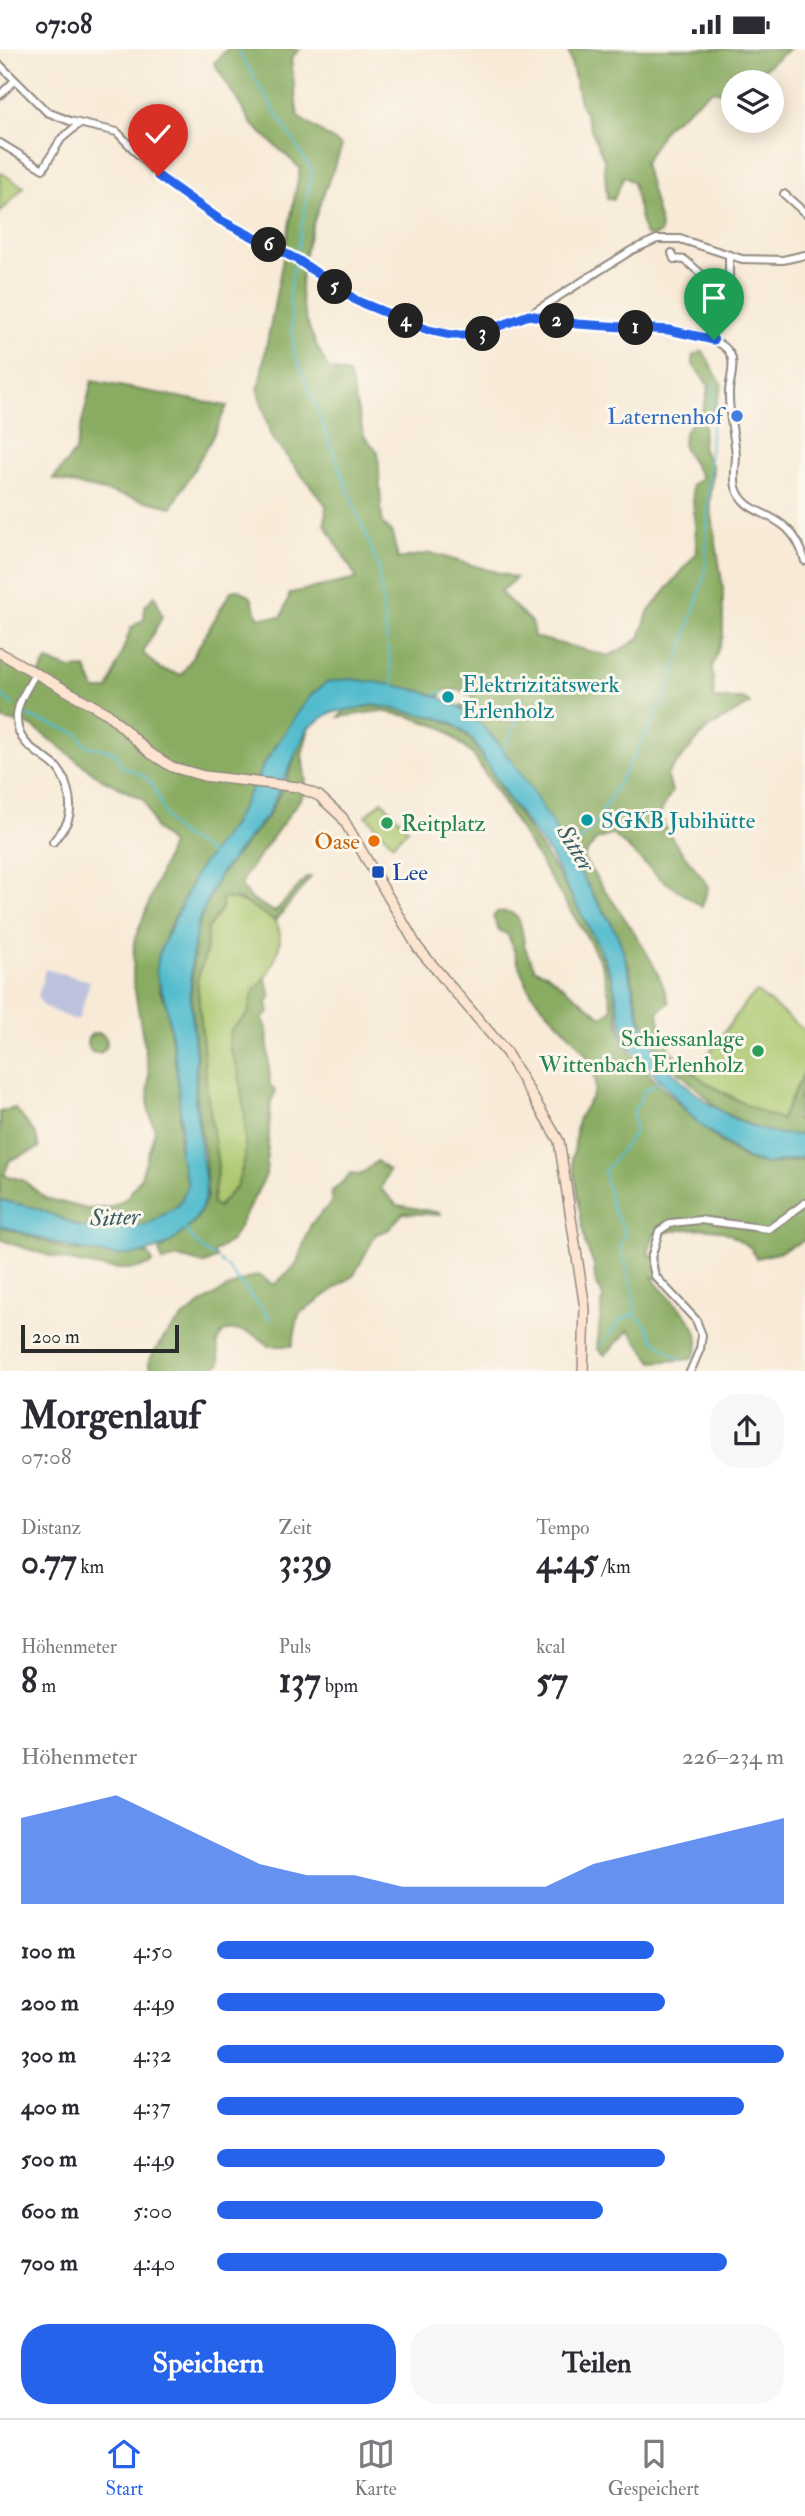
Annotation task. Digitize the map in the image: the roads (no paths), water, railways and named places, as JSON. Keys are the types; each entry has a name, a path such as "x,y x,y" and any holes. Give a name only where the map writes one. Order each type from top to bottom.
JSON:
{"street":[{"path":"0,65 34,103 61,119 107,127 117,132 158,176 220,220 298,260 343,293 428,330 462,336 492,331 529,315 587,277 651,241 678,239 729,257 761,261 805,255"},
{"path":"0,95 14,81"},
{"path":"61,119 67,133"},
{"path":"0,143 43,169 67,133 79,124"},
{"path":"784,194 805,213"},
{"path":"672,253 674,259 685,260 705,277 724,283 729,281 729,257"},
{"path":"529,315 577,324 669,330 704,336 724,346 732,361 729,400 736,457 735,486 747,504 788,526 800,544 805,561"},
{"path":"0,653 108,714 161,761 196,775 303,788 325,800 342,817 418,949 499,1042 556,1134 564,1158 584,1297 583,1371"},
{"path":"36,674 23,697 16,718 23,740 30,749 54,764 67,790 69,817 52,842"},
{"path":"690,1371 700,1349 702,1335 696,1320 655,1276 651,1258 659,1231 671,1223 700,1220 769,1229 805,1203"}],"water":[{"path":"349,679 404,687 444,699 474,718 493,737 546,813 617,934 639,1016 648,1038 663,1061 705,1101 730,1116 755,1128 781,1134 805,1134 805,1157 767,1164 747,1159 699,1124 626,1043 612,977 601,951 550,855 508,798 472,739 452,723 439,718 375,705 330,713 308,728 268,814 219,875 198,922 192,956 190,997 196,1059 195,1101 206,1186 202,1208 195,1220 179,1236 159,1248 137,1254 114,1255 67,1246 0,1226 0,1200 36,1208 81,1227 113,1229 147,1225 179,1205 188,1185 179,1152 182,1132 176,1061 166,1003 156,973 159,953 198,870 232,826 264,764 298,713 311,695 327,682"}],"waterway":[{"path":"240,49 239,53 312,171 296,256"},
{"path":"295,263 289,290 294,352 378,566 387,642"},
{"name":"Sitter","path":"594,827 666,697 705,576 713,384"},
{"path":"388,646 394,687"},
{"path":"0,692 13,705"},
{"path":"435,694 444,692"},
{"path":"504,749 521,711"},
{"path":"24,715 77,733 85,745 115,752 123,768 147,778 169,823 176,831 212,856"},
{"name":"Sitter","path":"567,852 592,829"},
{"path":"657,1080 654,1086 643,1091 640,1102 634,1109 634,1134 604,1172 612,1207 625,1232 620,1247 633,1290 636,1316 646,1324 654,1340 679,1359"},
{"path":"185,1229 201,1248 214,1257"},
{"path":"220,1261 223,1264"},
{"path":"226,1266 271,1319"},
{"path":"601,1346 620,1321 635,1313"}],"place":[{"name":"Laternenhof","path":"737,416"},
{"name":"Elektrizitätswerk Erlenholz","path":"448,697"},
{"name":"SGKB Jubihütte","path":"587,820"},
{"name":"Reitplatz","path":"387,823"},
{"name":"Oase","path":"374,841"},
{"name":"Lee","path":"378,872"},
{"name":"Schiessanlage Wittenbach Erlenholz","path":"758,1051"}]}
